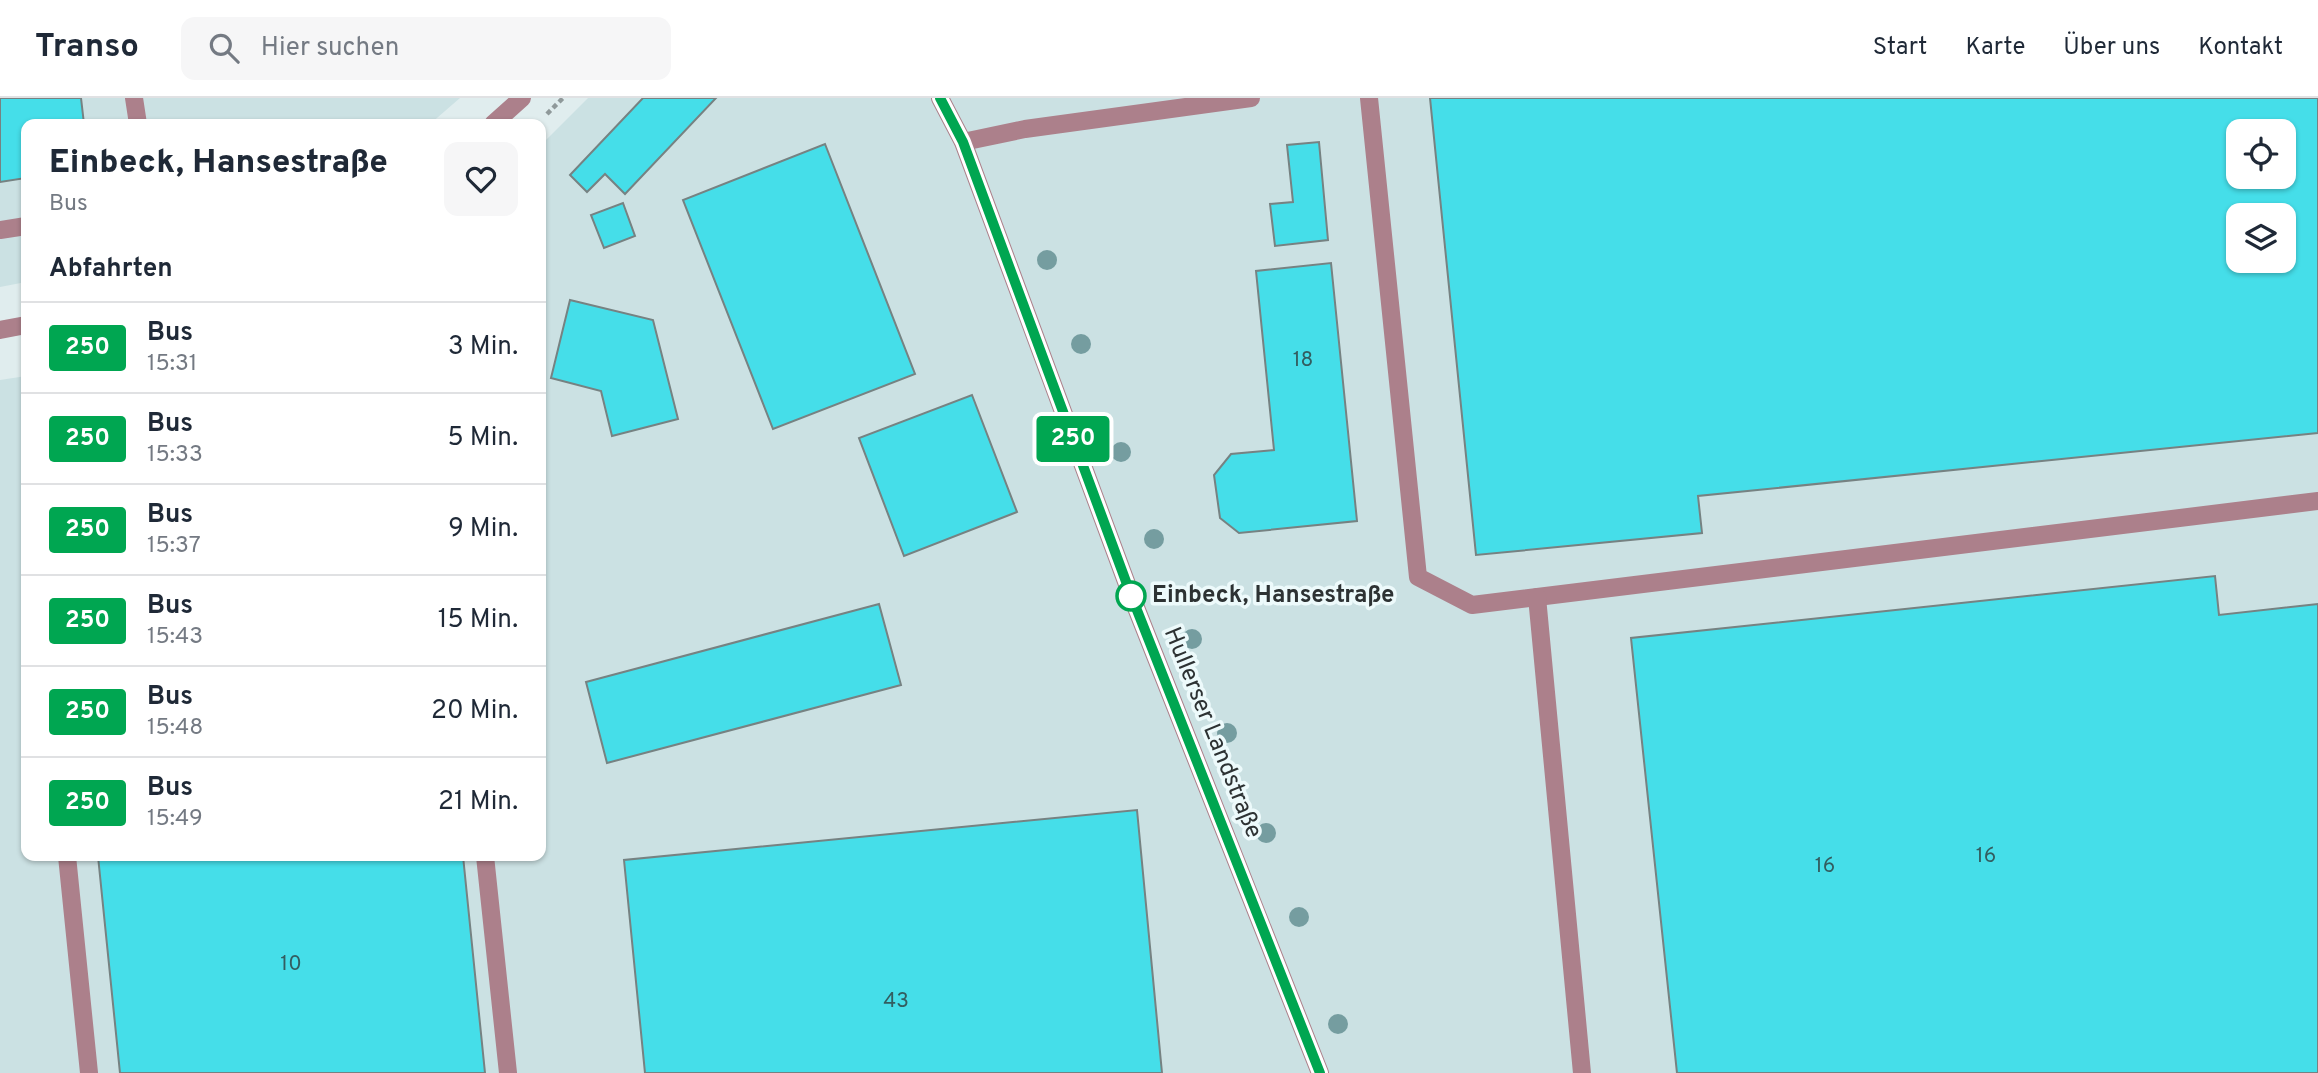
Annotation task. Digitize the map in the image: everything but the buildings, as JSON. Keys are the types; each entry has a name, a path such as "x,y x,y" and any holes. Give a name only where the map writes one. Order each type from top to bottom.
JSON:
{"street":[{"path":"134,98 137,119"},
{"path":"499,119 522,98"},
{"name":"Hullerser Landstraße","path":"940,98 963,142 1131,595 1320,1073"},
{"path":"963,142 1139,105 1251,98"},
{"path":"1369,98 1418,577 1472,605 2318,500"},
{"path":"0,230 21,227"},
{"path":"0,330 21,326"},
{"path":"1537,597 1582,1073"},
{"path":"68,861 89,1073"},
{"path":"486,861 508,1073"}],"shaded area":[{"path":"0,98 460,98 436,119 21,119 21,283 0,287"},
{"path":"588,98 2318,98 2318,1073 0,1073 0,380 21,377 21,861 546,861 546,140"}],"bus line":[{"name":"250","path":"940,98 963,142 1131,595 1320,1073"}],"place":[{"name":"Einbeck, Hansestraße","path":"1131,596"}]}
